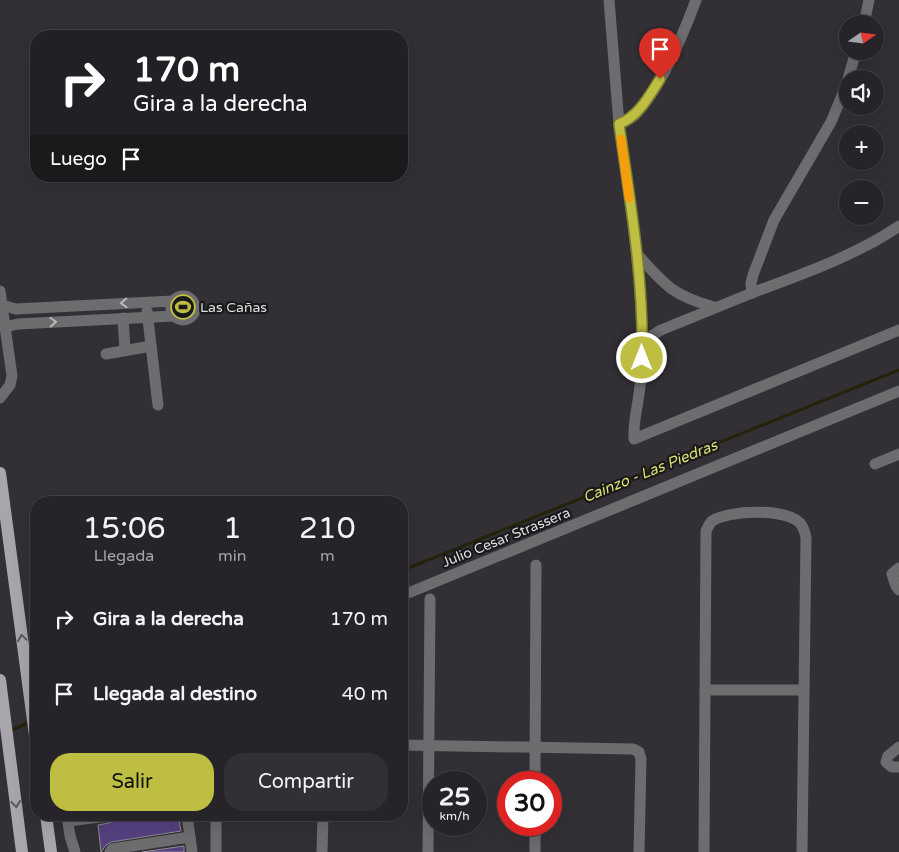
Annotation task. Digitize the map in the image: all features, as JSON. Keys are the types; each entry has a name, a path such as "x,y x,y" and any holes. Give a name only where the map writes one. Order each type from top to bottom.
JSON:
{"main road":[{"path":"0,473 30,704"},
{"path":"0,680 22,852"},
{"path":"47,821 51,852"}],"street":[{"path":"609,0 619,124 637,254 642,342 641,375 633,426 634,439 899,330"},
{"path":"619,124 636,114 660,79 688,23 696,0"},
{"path":"866,15 869,0"},
{"path":"752,293 751,283 753,275 774,220 831,122 839,102"},
{"path":"642,342 661,330 714,307 799,276 862,248 899,226"},
{"path":"637,254 665,285 690,300 714,307"},
{"path":"0,291 12,376 10,385 0,398"},
{"path":"2,305 16,309 173,301 180,296 188,296 194,302 195,310 192,317 184,320 173,316 18,324 5,327"},
{"path":"145,301 158,405"},
{"path":"173,301 171,308 173,316"},
{"path":"106,304 107,319"},
{"path":"123,318 125,350"},
{"path":"106,354 151,346"},
{"name":"Julio Cesar Strassera","path":"408,593 899,391"},
{"path":"875,464 899,454"},
{"path":"704,852 706,531 709,524 714,520 747,513 763,513 792,518 800,523 805,530 806,538 802,852"},
{"path":"535,771 536,565"},
{"path":"899,568 892,574 899,590"},
{"path":"428,852 430,599"},
{"path":"705,690 803,690"},
{"path":"408,745 633,749 639,752 641,759 639,852"},
{"path":"899,747 888,756 886,762 892,767 899,767"},
{"path":"69,821 75,852"},
{"path":"188,821 192,852"},
{"path":"216,821 216,852"},
{"path":"322,852 323,821"},
{"path":"535,836 535,852"},
{"path":"110,852 112,849 190,837"}],"building":[{"path":"112,821 179,821 181,831 111,842 101,852 98,825"},
{"path":"184,846 184,852 142,852"}],"waterway":[{"name":"Cainzo - Las Piedras","path":"408,568 899,370"},
{"name":"Cainzo - Las Piedras","path":"9,731 30,722"}],"slow traffic":[{"path":"621,139 629,198"}],"place":[{"name":"Las Cañas","path":"183,307"}],"route":[{"path":"642,358 641,305 637,254 619,124 636,114 660,79"}]}
